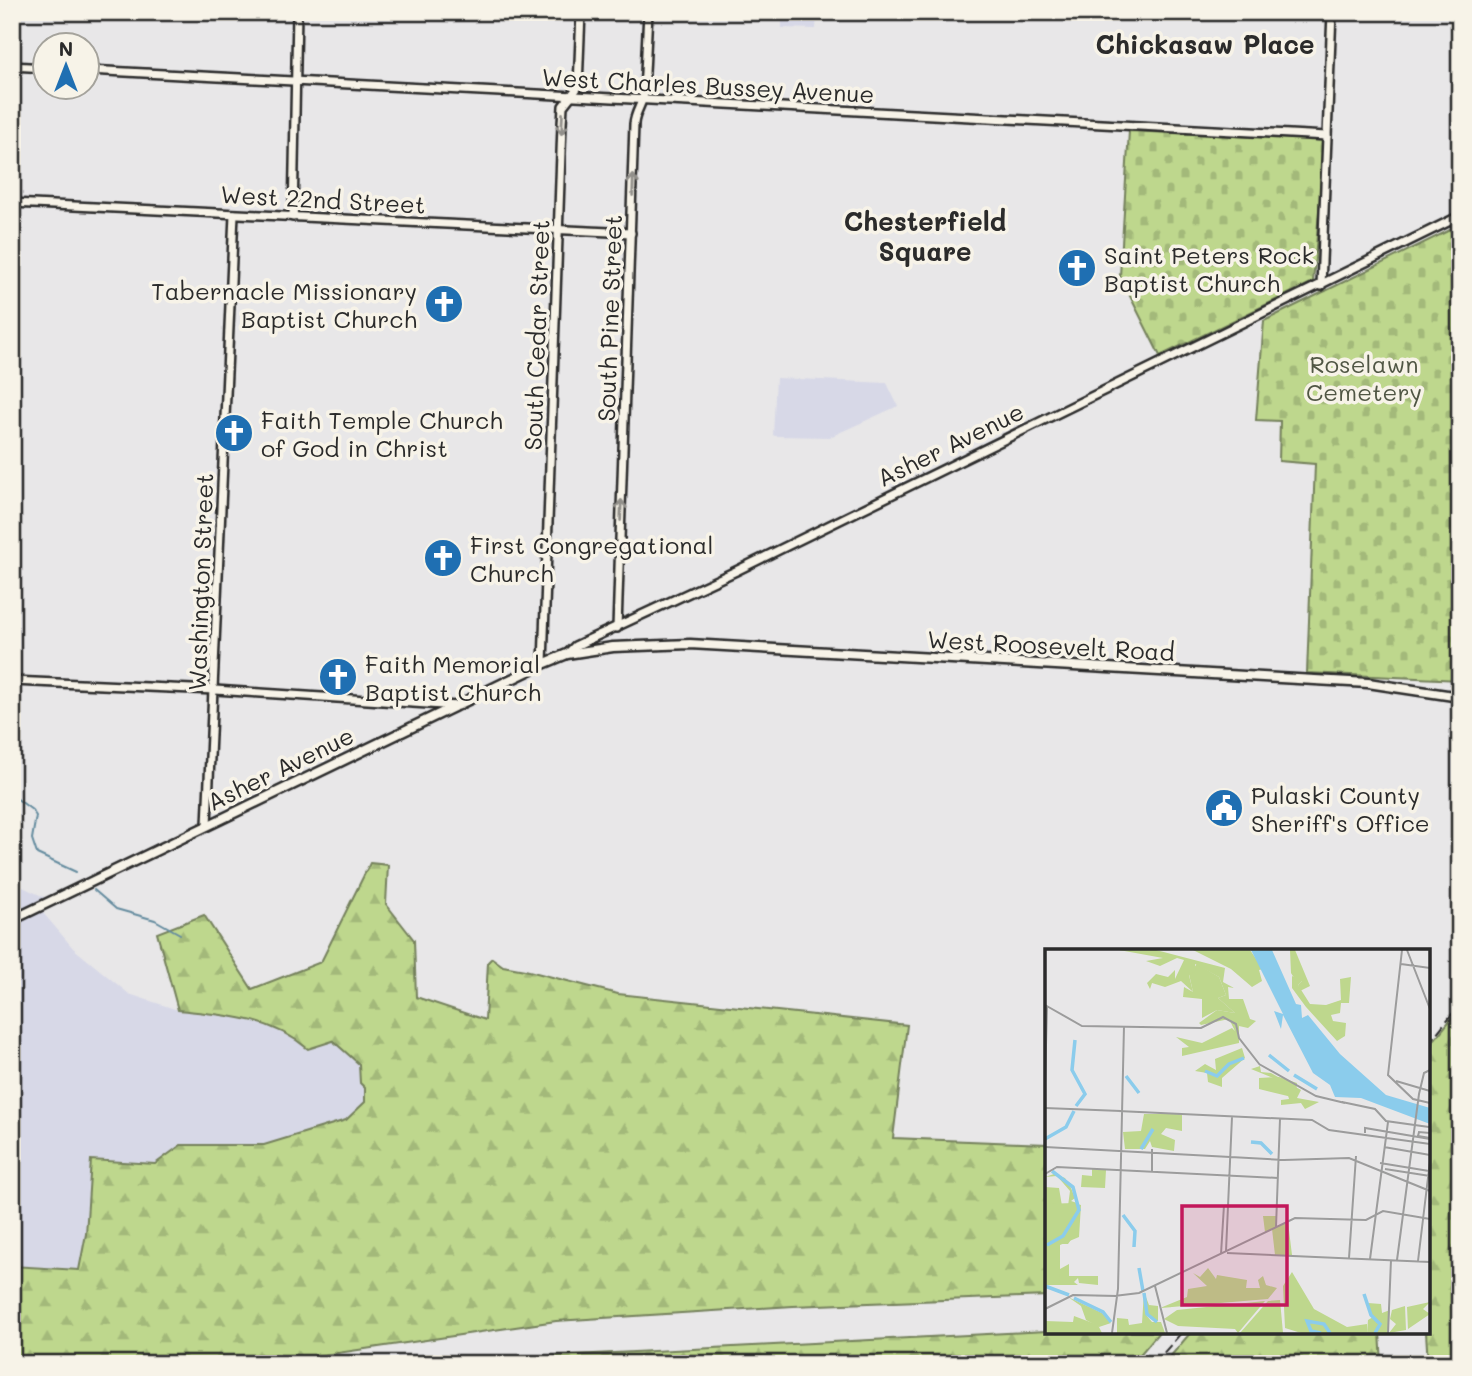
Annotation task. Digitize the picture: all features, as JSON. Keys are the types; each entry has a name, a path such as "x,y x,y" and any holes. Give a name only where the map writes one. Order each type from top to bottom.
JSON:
{"main road":[{"name":"West Roosevelt Road","path":"547,662 639,645"},
{"name":"West Roosevelt Road","path":"567,654 639,645 723,645 1350,682 1460,696"},
{"name":"Asher Avenue","path":"12,920 567,654"}],"street":[{"path":"293,217 297,12"},
{"name":"South Cedar Street","path":"547,662 563,106 578,87 581,12"},
{"name":"South Pine Street","path":"617,628 634,124 636,110 643,101 648,12"},
{"path":"1321,286 1332,12"},
{"path":"12,66 32,67"},
{"name":"West Charles Bussey Avenue","path":"102,71 1328,136"},
{"name":"West 22nd Street","path":"12,203 631,233"},
{"name":"Washington Street","path":"207,825 234,214"},
{"name":"Asher Avenue","path":"567,654 586,648 597,637 1460,216"},
{"path":"12,681 215,690 458,706"}],"shaded area":[{"path":"782,12 817,12 816,29 782,28"},
{"path":"776,378 887,383 898,406 830,437 775,436"},
{"path":"12,411 20,411 17,540 12,540"},
{"path":"12,882 46,898 12,913"},
{"path":"38,907 73,948 129,994 178,1010 247,1017 294,1037 308,1049 333,1041 359,1064 360,1083 365,1088 365,1102 346,1120 264,1145 181,1145 155,1164 92,1160 86,1234 79,1270 12,1266 12,920"}],"green space":[{"path":"1129,131 1325,140 1313,282 1160,356 1120,276"},
{"name":"Roselawn Cemetery","path":"1460,225 1460,680 1307,673 1315,464 1279,461 1280,421 1256,420 1264,321"},
{"path":"370,863 388,865 386,904 414,940 416,997 485,1020 488,962 492,958 503,966 618,994 907,1025 893,1138 1045,1144 1045,1296 793,1306 556,1321 263,1364 12,1364 12,1266 79,1270 86,1234 91,1160 155,1164 181,1145 264,1145 346,1120 365,1102 365,1088 360,1083 359,1064 333,1041 308,1049 278,1030 247,1019 178,1010 157,933 204,915 252,989 321,962"},
{"path":"1460,1008 1460,1364 1428,1364 1430,1055 1434,1040"},
{"path":"1045,1331 1045,1334 1157,1334 1132,1364 504,1364 555,1356"},
{"path":"1189,1334 1380,1334 1382,1364 1164,1364"}],"waterway":[{"path":"12,795 36,816 32,839 37,854 76,872"},
{"path":"94,890 116,909 155,920 180,934"}],"railway":[{"path":"1454,12 1460,55"},
{"path":"1430,1042 1460,1004"},
{"path":"1154,1364 1180,1334"}],"place":[{"name":"Saint Peters Rock Baptist Church","path":"1077,268"},
{"name":"Tabernacle Missionary Baptist Church","path":"444,304"},
{"name":"Faith Temple Church of God in Christ","path":"234,433"},
{"name":"First Congregational Church","path":"443,558"},
{"name":"Faith Memorial Baptist Church","path":"338,677"},
{"name":"Pulaski County Sheriff's Office","path":"1224,808"}],"district":[{"name":"Chickasaw Place","path":"1205,44"},
{"name":"Chesterfield Square","path":"925,236"}]}
